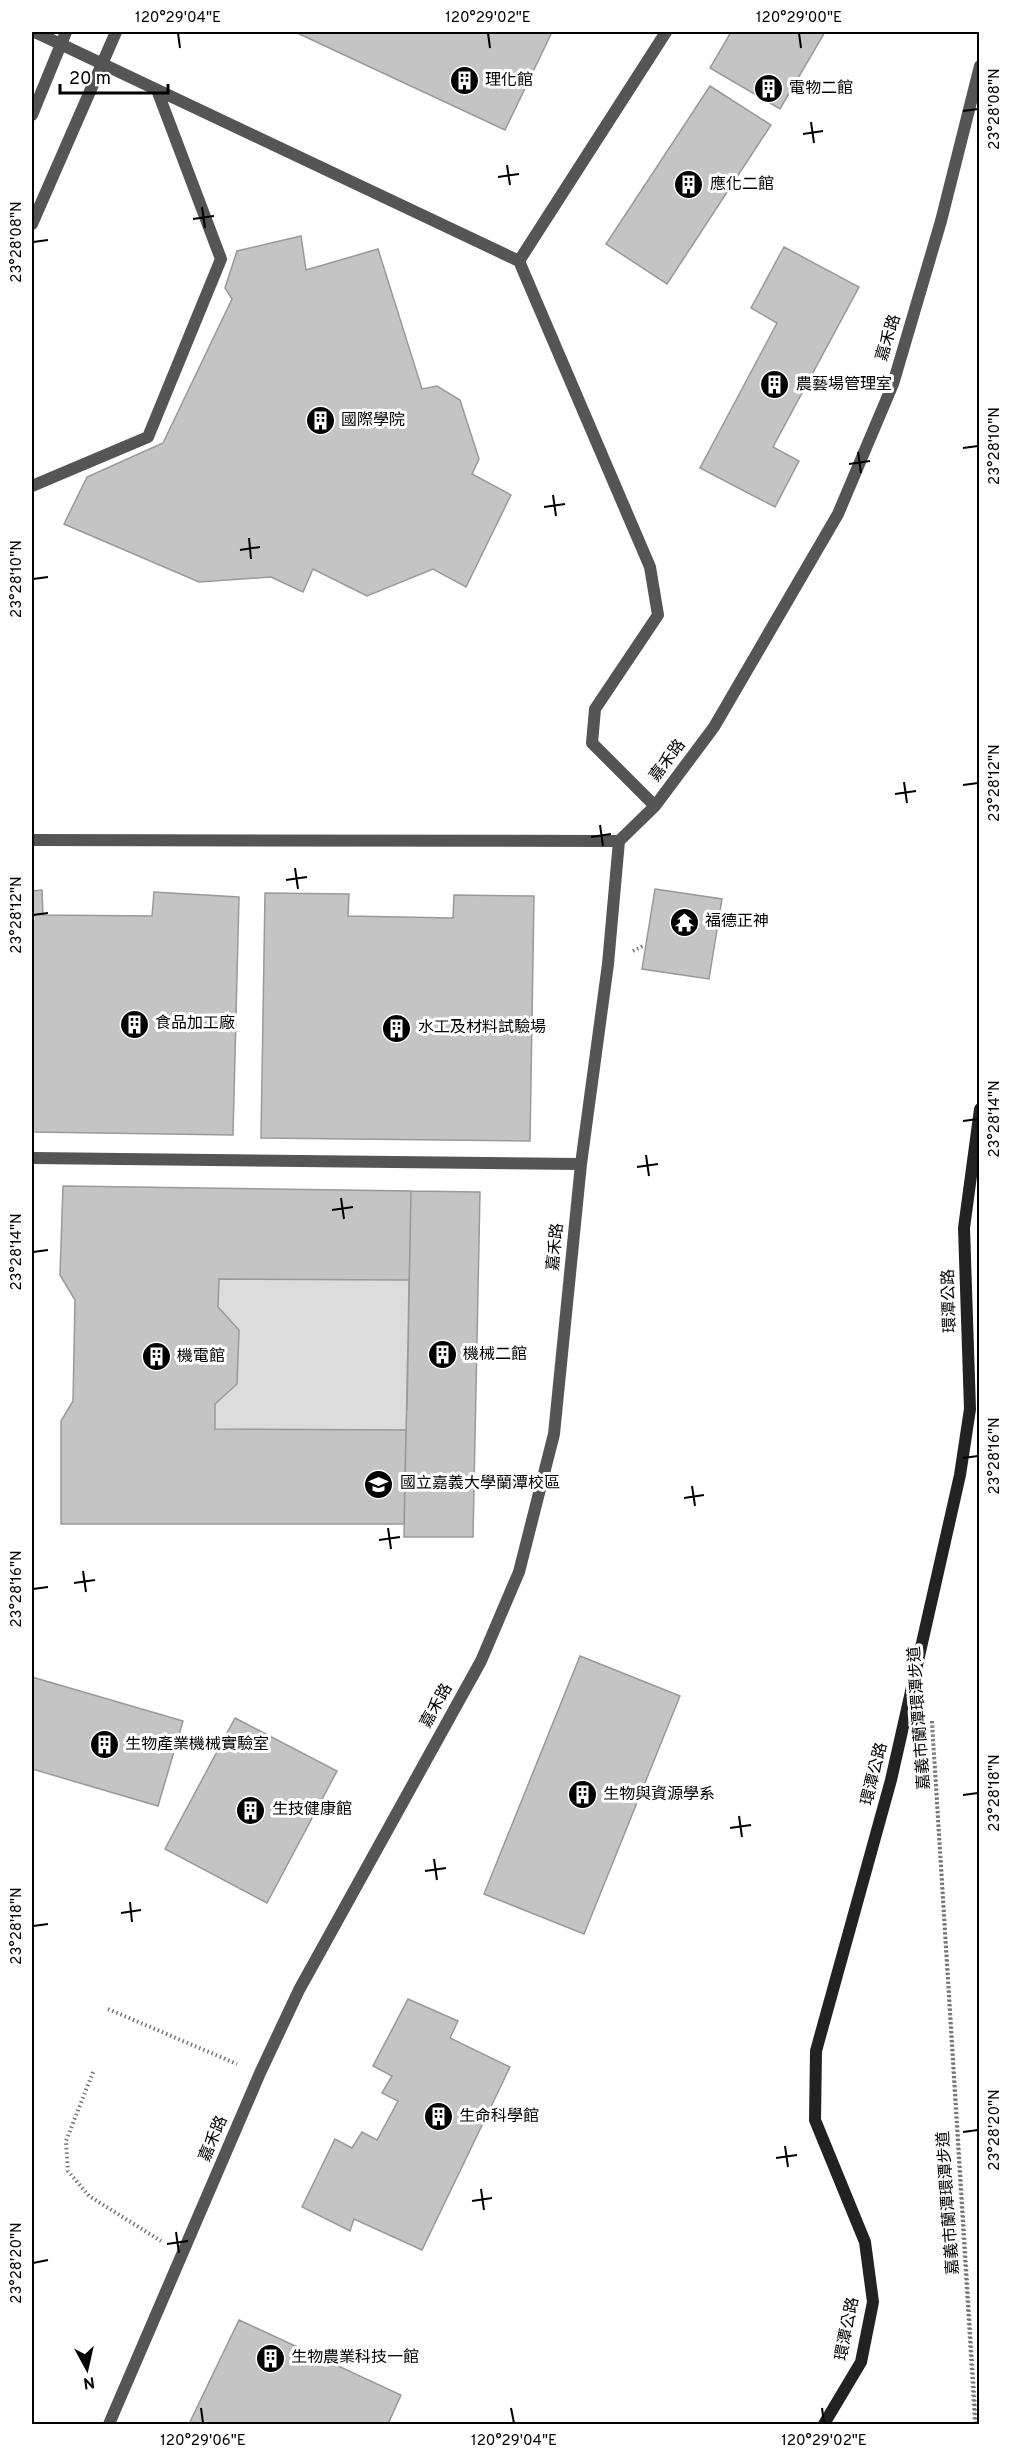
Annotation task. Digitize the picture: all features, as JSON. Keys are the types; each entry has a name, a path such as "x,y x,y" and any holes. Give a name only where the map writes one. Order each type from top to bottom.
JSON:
{"street":[{"path":"35,32 519,261 650,567 658,615 595,708 592,743 655,806"},
{"path":"32,115 66,32"},
{"path":"32,224 116,32"},
{"path":"519,261 666,32"},
{"name":"嘉禾路","path":"109,2424 260,2073 299,1990 481,1660 519,1572 554,1434 581,1164 608,964 619,841 655,806 714,728 838,514 893,384 941,221 977,89 980,66"},
{"path":"32,486 148,437 221,259 157,90"},
{"path":"32,840 619,841"},
{"name":"環潭公路","path":"824,2424 861,2362 873,2302 865,2242 814,2120 816,2051 891,1780 960,1475 970,1409 964,1228 980,1109"},
{"path":"32,1158 581,1164"}],"path":[{"name":"嘉義市蘭潭環潭步道","path":"931,1711 976,2424"},
{"path":"108,2009 260,2073"},
{"path":"93,2072 66,2141 69,2171 89,2196 182,2254"}],"shaded area":[{"path":"219,1279 409,1280 406,1430 215,1429 215,1404 237,1384 239,1330 218,1307"}],"building":[{"name":"理化館","path":"295,32 552,32 505,130"},
{"name":"電物二館","path":"731,32 825,32 780,109 710,68"},
{"name":"應化二館","path":"710,86 771,125 667,284 606,244"},
{"name":"國際學院","path":"301,236 306,270 378,249 422,389 437,386 460,400 479,459 472,474 511,495 466,587 433,569 367,596 313,569 303,592 271,577 199,582 64,524 87,477 163,443 232,299 225,288 237,251"},
{"name":"農藝場管理室","path":"784,247 859,287 773,447 799,461 775,507 700,468 777,323 751,308"},
{"name":"福德正神","path":"655,889 722,899 709,979 642,969"},
{"name":"食品加工廠","path":"42,890 43,915 152,916 154,892 239,897 233,1135 32,1132 32,891"},
{"name":"水工及材料試驗場","path":"265,893 349,894 348,916 453,918 454,895 534,896 530,1141 261,1138"},
{"name":"機電館","path":"63,1186 411,1191 407,1410 409,1280 219,1279 218,1307 239,1330 237,1384 215,1404 215,1429 406,1430 404,1524 61,1524 61,1421 73,1401 75,1300 60,1275"},
{"name":"機械二館","path":"411,1191 480,1192 473,1537 404,1537"},
{"name":"生物與資源學系","path":"580,1656 680,1696 584,1934 484,1894"},
{"name":"生物產業機械實驗室","path":"32,1677 183,1721 158,1806 32,1769"},
{"name":"生技健康館","path":"235,1718 337,1771 267,1903 165,1849"},
{"name":"生命科學館","path":"408,1999 458,2021 450,2038 510,2067 422,2250 354,2219 350,2231 302,2207 335,2139 352,2148 362,2132 377,2140 398,2101 382,2093 392,2076 373,2066"},
{"name":"生物農業科技一館","path":"239,2320 401,2395 388,2424 189,2424"}],"place":[{"name":"理化館","path":"464,81"},
{"name":"電物二館","path":"768,89"},
{"name":"應化二館","path":"689,185"},
{"name":"農藝場管理室","path":"775,385"},
{"name":"國際學院","path":"320,421"},
{"name":"福德正神","path":"684,922"},
{"name":"食品加工廠","path":"134,1024"},
{"name":"水工及材料試驗場","path":"397,1028"},
{"name":"機械二館","path":"442,1355"},
{"name":"機電館","path":"156,1357"},
{"name":"國立嘉義大學蘭潭校區","path":"379,1484"},
{"name":"生物產業機械實驗室","path":"104,1745"},
{"name":"生物與資源學系","path":"582,1795"},
{"name":"生技健康館","path":"251,1810"},
{"name":"生命科學館","path":"438,2117"},
{"name":"生物農業科技一館","path":"270,2358"}]}
